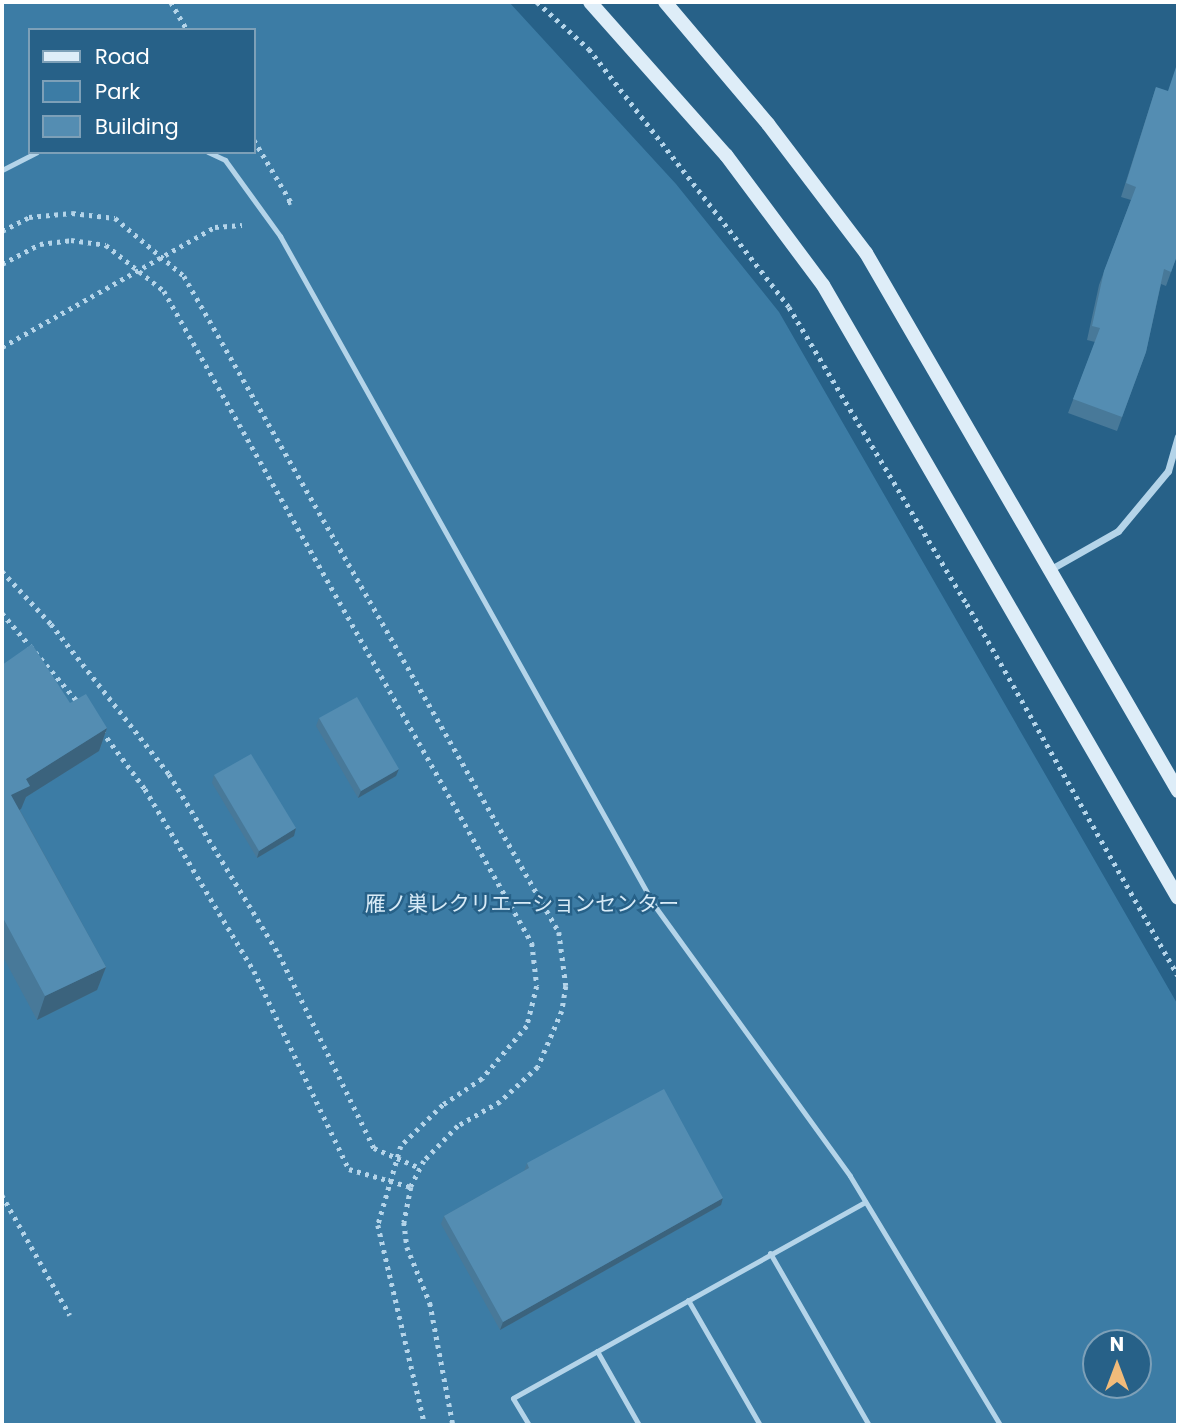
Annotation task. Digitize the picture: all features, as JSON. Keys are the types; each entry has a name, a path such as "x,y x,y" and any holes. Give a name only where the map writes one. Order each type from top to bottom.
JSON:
{"street":[{"path":"590,2 726,155 823,285 1178,898"},
{"path":"666,2 768,124 866,253 1178,791"},
{"path":"1051,569 1118,530 1168,471 1178,436"},
{"path":"1168,471 1178,475"}],"lane":[{"path":"2,170 33,154"},
{"path":"212,154 225,160 266,215 654,905 865,1202 1000,1425"},
{"path":"529,1425 513,1398 865,1202"},
{"path":"770,1253 869,1425"},
{"path":"688,1300 760,1425"},
{"path":"597,1351 639,1425"}],"path":[{"path":"171,2 186,28"},
{"path":"537,2 589,50 789,307 967,604 1178,975"},
{"path":"2,347 215,227 246,225 291,202 256,143"},
{"path":"2,231 29,217 72,212 115,218 166,257 184,276 559,932 566,986 562,1011 538,1067 500,1102 458,1126 420,1168 411,1187 404,1222 407,1247 430,1303 453,1425"},
{"path":"2,264 40,244 71,240 106,245 164,291 532,943 537,986 527,1026 482,1079 443,1105 401,1146 399,1158 388,1179 378,1225 380,1251 401,1312 425,1425"},
{"path":"2,571 51,624 169,774 279,954 374,1148 420,1168"},
{"path":"2,613 81,705"},
{"path":"98,726 145,789 254,971 349,1168 411,1187"},
{"path":"2,1195 70,1315"}],"green space":[{"name":"雁ノ巣レクリエーションセンター","path":"2,2 509,2 676,184 779,312 1178,1005 1178,1425 2,1425"}],"building":[{"path":"1178,61 1178,253 1171,272 1164,269 1146,352 1122,417 1073,399 1100,328 1092,326 1104,271 1136,187 1126,183 1156,87 1168,91"},
{"path":"32,644 70,703 86,694 107,728 26,779 30,786 11,795 106,967 45,996 2,916 2,665"},
{"path":"357,697 399,769 361,791 319,718"},
{"path":"251,754 296,828 259,851 214,775"},
{"path":"664,1089 723,1198 503,1322 444,1216 529,1168 527,1163"}]}
